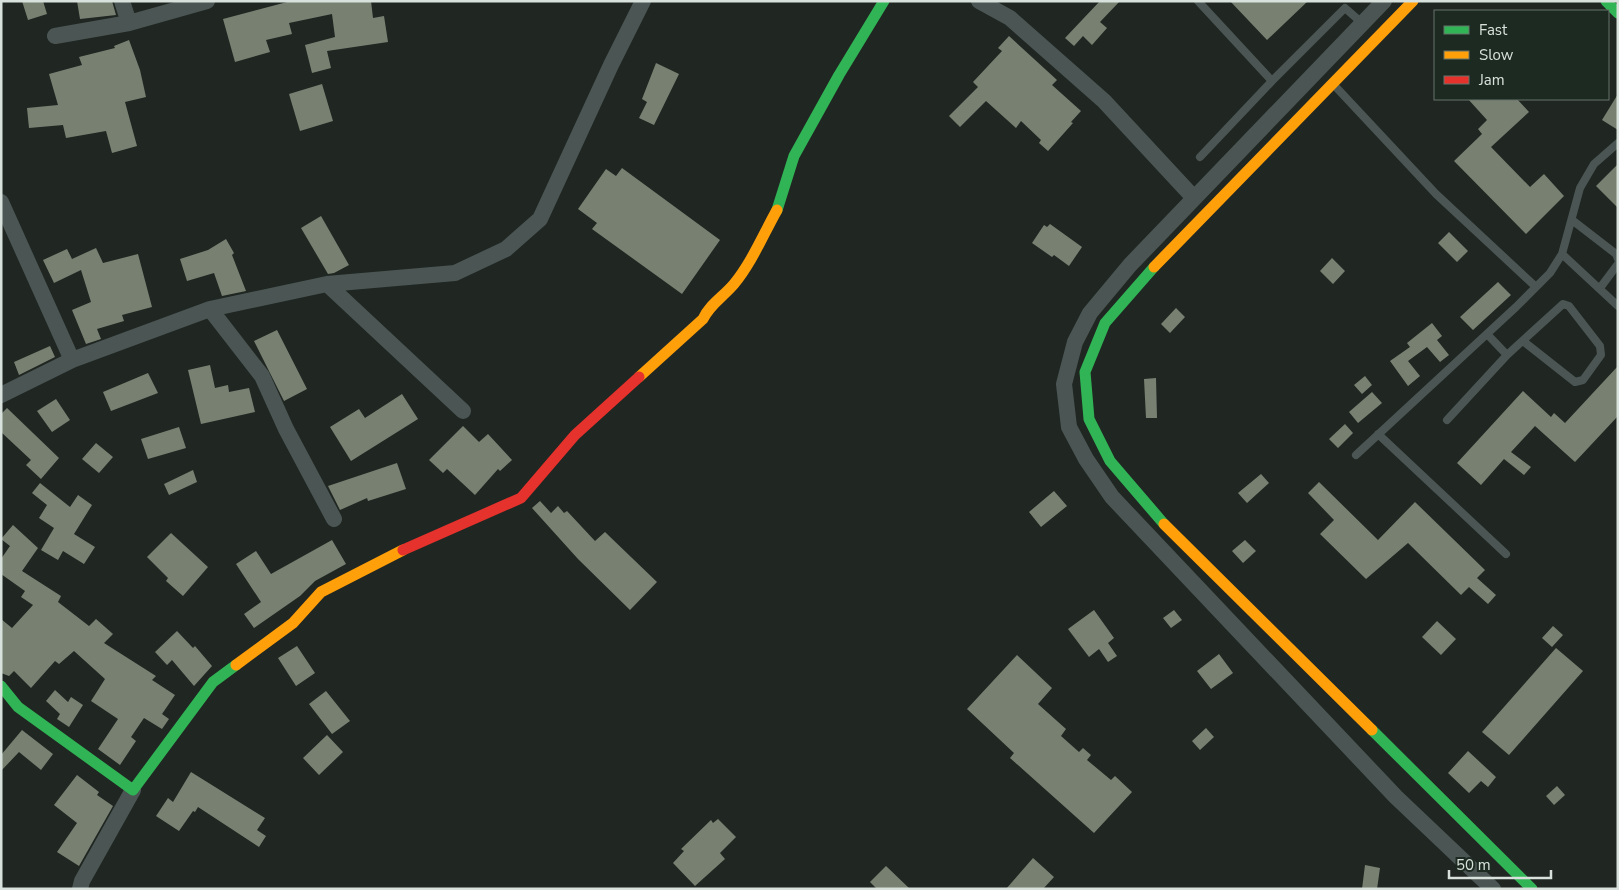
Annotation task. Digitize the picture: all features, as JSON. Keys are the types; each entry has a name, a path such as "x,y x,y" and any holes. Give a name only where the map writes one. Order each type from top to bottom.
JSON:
{"main road":[{"path":"1,686 18,707 133,790 213,682 293,623 321,592 384,559 521,498 576,435 703,319 708,309 733,285 749,263 780,203 794,156 838,75 884,1"},
{"path":"1413,1 1136,286 1105,323 1085,372 1089,419 1110,461 1165,525 1532,889"},
{"path":"1606,1 1618,13"}],"street":[{"path":"122,1 129,23"},
{"path":"55,36 129,23 182,4 208,1"},
{"path":"1,395 72,360 210,308 327,284 455,273 506,249 540,219 611,65 643,1"},
{"path":"979,1 1010,18 1104,101 1194,198"},
{"path":"1384,1 1194,198 1090,312 1075,342 1064,384 1069,427 1086,459 1118,504 1396,797 1493,889"},
{"path":"1,202 72,360"},
{"path":"327,284 463,411"},
{"path":"210,308 262,376 286,429 334,519"},
{"path":"80,889 82,881 133,790"}],"lane":[{"path":"1198,1 1272,81"},
{"path":"1200,157 1351,1"},
{"path":"1345,8 1362,23"},
{"path":"1332,84 1436,194 1536,288"},
{"path":"1356,456 1550,273 1562,254 1580,188 1594,164 1618,143"},
{"path":"1572,220 1616,254 1618,259"},
{"path":"1562,254 1618,306"},
{"path":"1600,288 1618,264"},
{"path":"1447,420 1507,354 1563,304 1569,306 1600,346 1601,355 1582,380 1575,382 1523,341"},
{"path":"1487,334 1507,354"},
{"path":"1378,434 1506,554"}],"building":[{"path":"22,1 43,1 47,14 28,20"},
{"path":"77,1 112,1 116,15 80,19"},
{"path":"291,1 371,1 373,18 384,16 388,42 327,51 331,68 312,73 305,45 335,37 332,14 289,23 292,34 266,40 270,52 235,62 223,19"},
{"path":"1100,1 1120,1 1100,22 1107,28 1092,45 1083,36 1074,46 1065,38"},
{"path":"1230,1 1308,1 1267,40"},
{"path":"1009,36 1057,80 1052,85 1081,111 1048,151 1039,143 1041,140 1021,121 1016,128 986,101 960,127 949,116 978,87 973,82 1002,51 998,48"},
{"path":"129,40 140,70 146,97 125,102 137,146 112,153 106,131 66,138 63,125 29,128 27,108 58,105 49,74 82,65 79,57 115,48 114,46"},
{"path":"656,63 679,74 654,125 639,118 647,102 642,99"},
{"path":"322,84 333,121 300,131 289,94"},
{"path":"1618,94 1618,130 1602,120"},
{"path":"1469,100 1518,100 1529,112 1491,147 1530,187 1544,174 1564,196 1526,234 1454,161 1482,134 1478,129 1487,120"},
{"path":"1618,164 1618,208 1596,186"},
{"path":"622,168 720,240 682,294 592,229 597,223 578,209 606,169 616,176"},
{"path":"321,216 349,265 334,273 328,274 301,228"},
{"path":"1050,224 1082,247 1069,266 1032,243 1044,225 1047,227"},
{"path":"1449,232 1468,251 1457,262 1438,243"},
{"path":"226,239 234,253 232,255 246,291 222,296 214,273 187,281 180,259 208,250"},
{"path":"96,248 103,263 138,254 152,307 122,315 124,321 97,329 101,339 86,344 72,310 91,302 81,270 54,283 43,260 67,249 72,259"},
{"path":"1332,258 1345,271 1333,284 1320,271"},
{"path":"1498,282 1511,295 1473,330 1460,317"},
{"path":"1176,308 1185,317 1170,333 1161,324"},
{"path":"1432,323 1442,336 1437,340 1449,355 1440,362 1427,347 1408,361 1420,376 1408,386 1390,361 1410,347 1407,343"},
{"path":"277,330 307,389 284,401 254,341"},
{"path":"50,346 55,357 19,375 14,362"},
{"path":"210,365 215,388 228,385 229,392 249,388 255,412 201,424 188,370"},
{"path":"1618,366 1618,416 1575,462 1535,426 1511,452 1531,467 1524,475 1504,459 1481,485 1457,463 1523,391 1551,417 1554,413 1565,423"},
{"path":"148,373 158,393 111,411 103,392"},
{"path":"1365,376 1372,385 1362,394 1354,385"},
{"path":"1156,378 1157,418 1146,418 1144,379"},
{"path":"1372,392 1382,403 1358,423 1349,412"},
{"path":"402,394 418,419 351,461 330,427 359,409 365,418"},
{"path":"56,399 70,420 52,432 37,411"},
{"path":"7,408 59,458 41,479 26,465 31,460 1,432 1,414"},
{"path":"1345,424 1353,433 1338,448 1329,439"},
{"path":"463,426 479,442 488,434 512,460 500,471 498,469 475,495 447,469 443,473 429,460"},
{"path":"179,427 186,448 148,459 141,439"},
{"path":"96,443 113,457 99,473 82,459"},
{"path":"397,463 406,489 368,501 367,498 340,510 328,486"},
{"path":"193,470 197,482 169,495 164,484"},
{"path":"1261,474 1269,483 1247,503 1238,493"},
{"path":"1319,482 1378,540 1415,502 1485,570 1477,578 1496,595 1488,604 1469,587 1461,595 1408,543 1366,579 1320,534 1334,520 1308,493"},
{"path":"40,483 70,507 78,495 92,505 74,534 95,547 84,564 63,551 58,560 41,550 54,528 39,518 47,505 32,493"},
{"path":"1054,491 1067,506 1041,527 1029,512"},
{"path":"540,501 551,513 558,506 564,513 567,511 595,541 605,532 657,582 630,610 578,559 532,508"},
{"path":"13,525 38,548 22,571 61,596 58,602 89,626 96,619 113,634 104,643 156,676 152,680 175,695 162,714 169,719 162,729 144,718 131,737 136,741 120,765 98,749 118,719 91,701 105,679 74,651 59,664 55,661 31,688 14,671 9,676 1,673 1,619 12,628 33,605 21,597 25,591 1,574 1,559 10,546 1,539"},
{"path":"171,533 208,567 183,596 166,581 168,578 147,557"},
{"path":"332,540 346,564 315,581 300,596 254,628 244,614 261,602 236,564 256,551 271,574"},
{"path":"1245,540 1256,551 1243,563 1232,551"},
{"path":"1094,610 1114,638 1108,643 1117,656 1108,662 1099,649 1089,657 1068,629"},
{"path":"1174,610 1182,620 1171,628 1163,618"},
{"path":"1437,621 1456,639 1441,655 1422,637"},
{"path":"1553,626 1563,635 1552,647 1542,638"},
{"path":"177,631 193,648 195,646 212,666 194,686 172,660 167,665 155,652"},
{"path":"297,646 315,673 296,686 278,658"},
{"path":"1556,648 1583,671 1509,755 1482,732"},
{"path":"1219,654 1233,673 1211,689 1197,671"},
{"path":"1017,655 1052,688 1038,704 1066,729 1061,736 1079,752 1083,748 1091,755 1087,760 1111,780 1115,776 1132,792 1094,833 1010,758 1014,753 967,709"},
{"path":"55,690 68,702 71,697 83,705 69,727 57,719 60,714 46,701"},
{"path":"326,691 350,721 332,734 309,704"},
{"path":"1206,728 1214,737 1200,750 1192,741"},
{"path":"22,730 53,754 41,770 19,752 1,771 1,755"},
{"path":"327,735 343,752 319,775 303,758"},
{"path":"1468,751 1496,777 1488,787 1481,781 1469,793 1448,773"},
{"path":"191,772 265,818 257,830 266,836 259,847 198,807 179,831 156,816 168,798 173,802"},
{"path":"77,775 99,792 97,795 113,806 79,866 57,852 77,823 54,805"},
{"path":"1557,786 1565,795 1554,805 1546,796"},
{"path":"718,819 736,837 720,853 725,859 695,886 673,863 684,851 681,849 711,820 713,823"},
{"path":"1033,858 1054,877 1043,889 1006,889"},
{"path":"1365,865 1380,868 1377,889 1362,889"},
{"path":"886,866 910,889 877,889 870,882"}],"traffic: fast":[{"path":"777,210 794,156 839,75 884,1"},
{"path":"1606,1 1618,13"},
{"path":"1154,267 1105,323 1085,372 1089,419 1110,461 1164,524"},
{"path":"1,686 18,707 133,790 213,682 236,665"},
{"path":"1372,730 1532,889"}],"traffic: slow":[{"path":"1154,267 1413,1"},
{"path":"639,377 703,319 713,305 734,284 752,258 777,210"},
{"path":"1164,524 1372,730"},
{"path":"236,665 293,623 321,592 403,550"}],"traffic: jam":[{"path":"403,550 521,498 575,435 639,377"}]}
